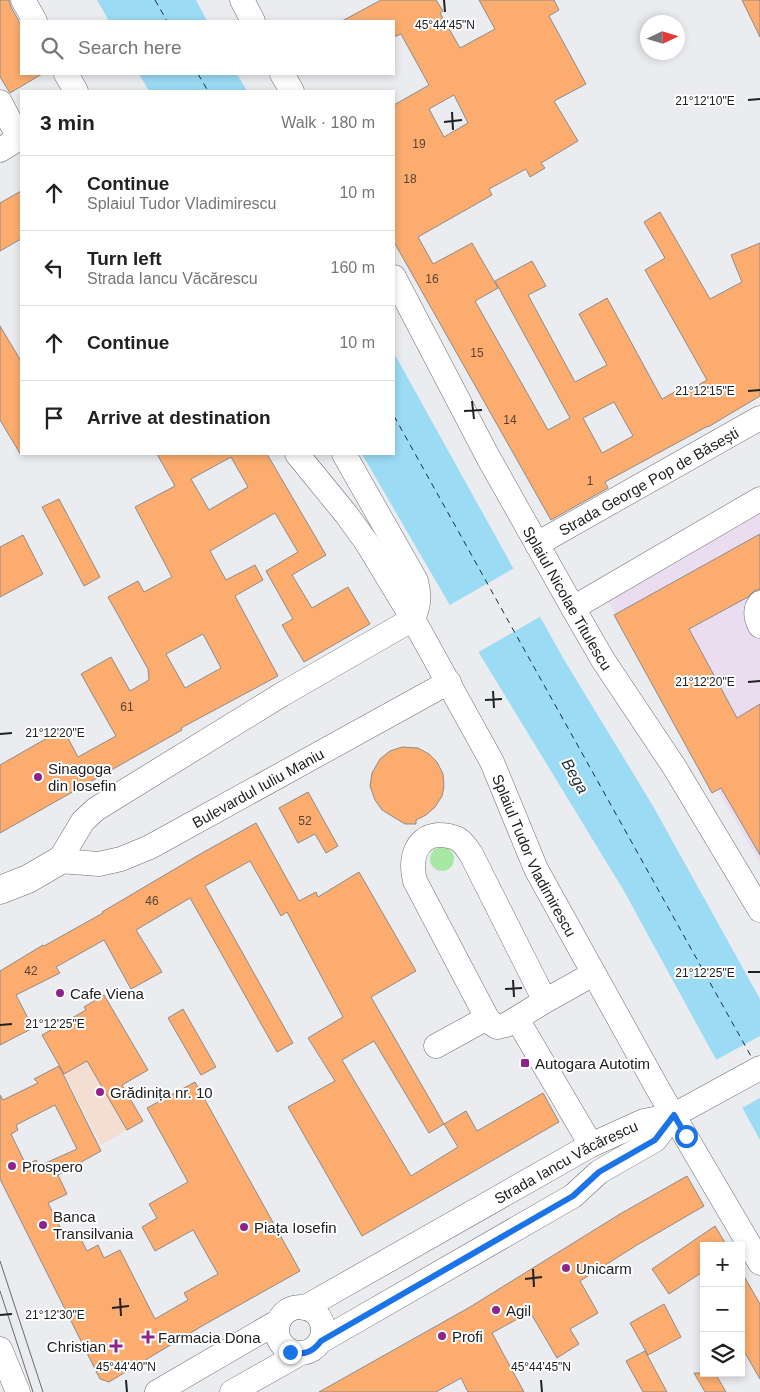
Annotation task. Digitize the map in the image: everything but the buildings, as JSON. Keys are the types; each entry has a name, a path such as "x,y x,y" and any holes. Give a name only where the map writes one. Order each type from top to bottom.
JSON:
{"main road":[{"path":"0,890 28,879 59,861"},
{"path":"0,902 28,879"}],"street":[{"path":"23,0 34,20"},
{"path":"67,75 75,90"},
{"path":"283,75 291,90"},
{"path":"0,102 13,142"},
{"name":"Splaiul Nicolae Titulescu","path":"395,279 488,457 603,660 752,878 760,910"},
{"name":"Strada George Pop de Băsești","path":"537,544 760,418"},
{"name":"Splaiul Tudor Vladimirescu","path":"298,455 367,543 413,619 492,762 536,869 593,974 760,1263"},
{"path":"59,861 83,821 96,809 281,694 413,619 418,607 419,593 416,582 345,455"},
{"path":"573,608 760,499"},
{"path":"760,603 756,610 756,620 760,626"},
{"name":"Bulevardul Iuliu Maniu","path":"59,861 99,864 121,859 150,848 449,682"},
{"path":"545,1001 463,843 457,838 450,836 431,836 420,843 414,854 413,868 415,881 491,1023 497,1027 506,1025 593,974"},
{"path":"436,1046 487,1018"},
{"path":"517,1019 591,1145"},
{"path":"674,1115 760,1068"},
{"name":"Strada Iancu Văcărescu","path":"304,1308 591,1145 644,1121 674,1115"},
{"name":"Strada Iancu Văcărescu","path":"321,1341 573,1196 599,1172 655,1140 674,1115"},
{"path":"232,1392 299,1354 312,1351 321,1341 323,1324 319,1317 312,1311 297,1307 283,1314 277,1330 278,1338 283,1346 290,1352 299,1354"},
{"path":"157,1392 279,1321"},
{"path":"0,1349 18,1392"}],"shaded area":[{"path":"760,500 760,863 603,592"},
{"name":"Grădinița nr. 10","path":"67,1021 72,1030 88,1025 143,1121 101,1145 59,1064 61,1036 56,1027"}],"green space":[{"path":"442,847 451,850 454,859 451,868 442,871 433,868 430,859 433,850"}],"water":[{"path":"97,0 196,0 206,20 108,20"},
{"path":"140,75 238,75 246,90 148,90"},
{"name":"Bega","path":"395,355 563,658 653,806 760,999 760,1140 624,891 448,602 363,455 395,455"}],"pier":[{"path":"516,567 543,615 477,653 448,606"},
{"path":"760,1036 760,1098 740,1109 714,1061"}],"ferry route":[{"path":"155,0 166,20"},
{"path":"199,75 207,90"},
{"path":"395,418 752,1058"}],"tram line":[{"path":"0,1261 43,1392"},
{"path":"0,1291 33,1392"}],"place":[{"name":"Sinagoga din Iosefin","path":"38,777"},
{"name":"Cafe Viena","path":"60,993"},
{"name":"Autogara Autotim","path":"525,1063"},
{"name":"Grădinița nr. 10","path":"100,1092"},
{"name":"Prospero","path":"12,1166"},
{"name":"Banca Transilvania","path":"43,1225"},
{"name":"Piața Iosefin","path":"244,1227"},
{"name":"Unicarm","path":"566,1268"},
{"name":"Agil","path":"496,1310"},
{"name":"Profi","path":"442,1336"},
{"name":"Farmacia Dona","path":"148,1337"},
{"name":"Christian","path":"116,1346"}],"route":[{"path":"290,1352 299,1354 312,1351 321,1341 573,1196 599,1172 655,1140 674,1115 686,1136"}]}
